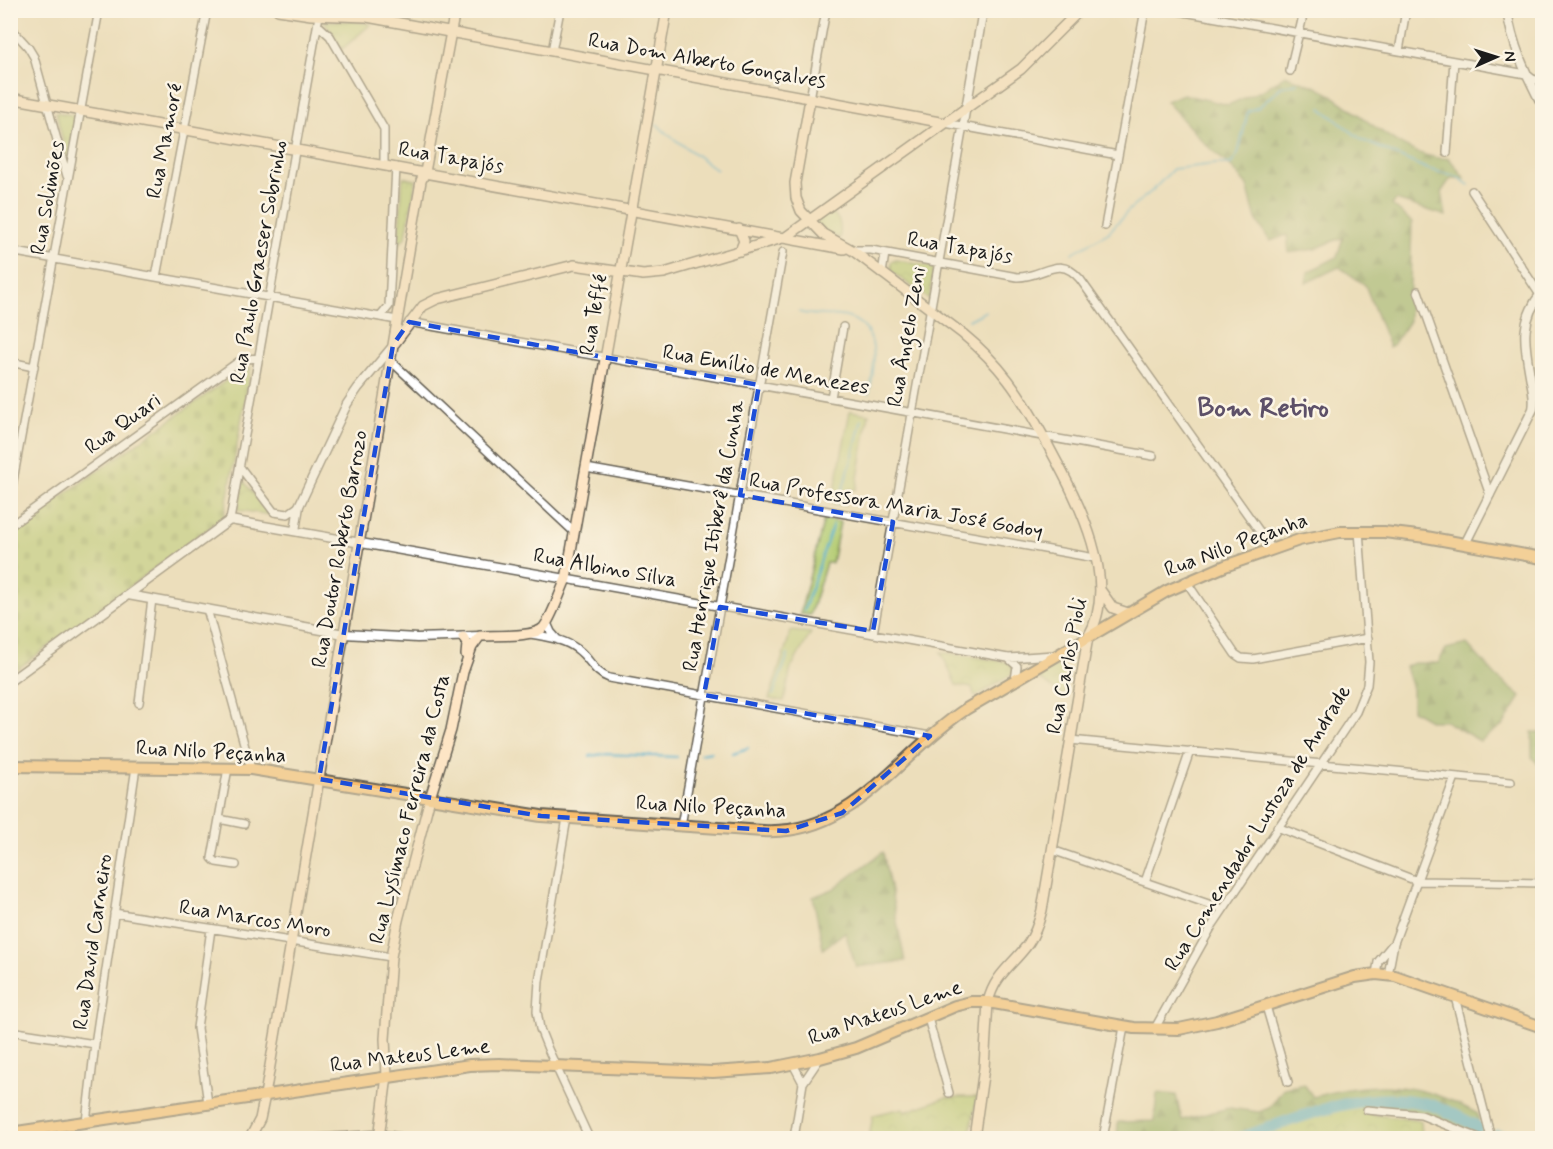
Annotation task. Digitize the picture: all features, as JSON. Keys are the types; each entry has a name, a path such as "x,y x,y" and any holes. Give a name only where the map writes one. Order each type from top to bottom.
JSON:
{"main road":[{"name":"Rua Dom Alberto Gonçalves","path":"278,10 299,14 320,13 367,17 945,123"},
{"name":"Rua Doutor Roberto Barrozo","path":"250,1138 260,1119 265,1095 421,181 425,172 455,10"},
{"name":"Rua Teffé","path":"547,623 566,579 667,10"},
{"path":"393,345 409,322 423,306 431,301 580,265 643,275 664,273 786,237 1029,63 1080,10"},
{"name":"Rua Tapajós","path":"10,98 852,250"},
{"path":"809,221 798,204 795,183 810,99"},
{"path":"916,118 924,137"},
{"name":"Rua Carlos Pioli","path":"809,221 823,234 852,250 989,357 1018,394 1078,502 1095,558 1099,587 1096,620 1088,637 1042,910 1028,944 996,979 988,1002"},
{"path":"739,229 744,241 740,251"},
{"path":"400,307 403,317 409,322"},
{"name":"Rua Nilo Peçanha","path":"10,766 250,769 527,814 775,832 797,830 823,822 852,806 955,716 1056,655 1186,581 1272,549 1311,537 1359,531 1411,534 1542,558"},
{"path":"1099,587 1113,608 1128,613"},
{"path":"480,636 531,634 538,632 547,623"},
{"name":"Rua Lysímaco Ferreira da Costa","path":"380,1136 387,1076 385,1039 391,957 398,920 430,798 448,742 463,672 472,647 480,636"},
{"path":"463,637 467,644 463,672"},
{"name":"Rua Mateus Leme","path":"10,1133 470,1065 713,1072 751,1070 820,1058 866,1044 963,1004 988,1002 1124,1027 1154,1030 1191,1028 1355,977 1376,974 1388,975 1542,1027"},
{"path":"975,1138 984,1068 988,1002"}],"street":[{"name":"Rua Solimões","path":"11,491 99,10"},
{"name":"Rua Mamoré","path":"156,277 207,10"},
{"path":"552,51 560,10"},
{"path":"810,99 826,10"},
{"name":"Rua Ângelo Zeni","path":"873,634 983,10"},
{"path":"1105,226 1144,10"},
{"path":"1173,10 1526,74 1534,80 1542,79"},
{"path":"1290,71 1304,10"},
{"path":"1399,51 1406,10"},
{"path":"1507,10 1513,39 1526,74 1542,105"},
{"name":"Rua Paulo Graeser Sobrinho","path":"231,520 320,13"},
{"path":"318,25 330,36 384,129 386,135 384,165"},
{"path":"10,27 34,57 68,180"},
{"path":"1447,153 1454,61"},
{"name":"Rua Dom Alberto Gonçalves","path":"945,123 1118,155"},
{"path":"380,317 388,306 396,167"},
{"path":"1465,544 1533,409 1534,396 1525,330 1530,311 1541,293 1472,191"},
{"name":"Rua Tapajós","path":"852,250 885,253 1017,277 1027,277 1051,267 1063,267 1072,271 1080,279 1272,549"},
{"path":"10,251 398,320"},
{"name":"Rua Henrique Itiberê da Cunha","path":"681,826 783,252"},
{"name":"Rua Tapajós","path":"882,274 885,253"},
{"path":"1418,291 1490,495"},
{"name":"Rua Emílio de Menezes","path":"409,322 1153,456"},
{"path":"831,398 843,327"},
{"path":"295,531 299,506 347,404 393,345"},
{"name":"Rua Quari","path":"10,526 238,362 259,358"},
{"path":"379,362 391,361 574,532"},
{"path":"10,362 34,367"},
{"path":"240,467 274,512 288,514 299,506"},
{"name":"Rua Professora Maria José Godoy","path":"586,468 1095,558"},
{"path":"10,681 231,520"},
{"name":"Rua Albino Silva","path":"231,520 1008,658 1056,655"},
{"name":"Rua Comendador Lustoza de Andrade","path":"1154,1030 1199,947 1364,697 1369,674 1368,638 1359,531"},
{"path":"1186,581 1231,649 1241,658 1253,659 1368,638"},
{"path":"128,595 344,634 417,639 480,636"},
{"path":"139,703 152,599"},
{"path":"207,609 250,769"},
{"path":"547,623 558,640"},
{"path":"531,634 558,640 578,649 604,676 930,736"},
{"path":"1008,658 1017,666 1015,680"},
{"path":"1070,740 1510,782"},
{"path":"1145,882 1190,751"},
{"name":"Rua David Carneiro","path":"86,1122 95,1044 136,767"},
{"path":"228,768 212,858 216,862 236,865"},
{"path":"1388,975 1394,943 1455,777"},
{"path":"567,818 537,991 537,1011 540,1029 555,1066 589,1138"},
{"path":"219,819 244,824"},
{"path":"1277,827 1417,881 1542,884"},
{"path":"1052,850 1223,909"},
{"name":"Rua Marcos Moro","path":"114,913 391,957"},
{"path":"208,1103 197,1028 211,929"},
{"path":"1376,974 1378,962 1394,943"},
{"path":"1455,997 1491,1138"},
{"path":"1266,1006 1288,1082"},
{"path":"928,1018 949,1093"},
{"path":"1104,1133 1124,1027"},
{"path":"10,1031 95,1044"},
{"path":"794,1138 803,1083 820,1058"},
{"path":"793,1064 803,1083"},
{"path":"1367,1110 1421,1115 1479,1138"},
{"path":"315,1138 380,1136 409,1138"}],"highlighted area":[{"path":"409,322 759,385 740,495 893,522 873,631 720,607 704,695 930,736 842,813 786,831 541,816 319,779 393,345"}],"green space":[{"path":"324,21 352,21 371,24 342,49"},
{"path":"1285,75 1328,93 1401,145 1433,157 1449,158 1465,179 1451,178 1442,191 1446,216 1396,200 1392,205 1412,222 1409,321 1393,345 1389,347 1365,285 1339,267 1306,283 1308,272 1337,257 1343,237 1315,249 1289,253 1287,235 1270,241 1256,219 1247,186 1166,101 1183,94 1228,105 1263,90"},
{"path":"56,112 77,116 68,165"},
{"path":"403,177 416,180 406,236 398,246"},
{"path":"828,212 836,216 839,222 840,238 832,236 814,223"},
{"path":"896,260 934,267 929,299 891,271 891,262"},
{"path":"251,367 224,517 11,674 11,532 233,376"},
{"path":"850,411 869,414 856,490 849,489 845,506 832,504"},
{"path":"243,480 270,515 238,510"},
{"path":"824,519 840,522 832,563 826,563 810,615 800,614"},
{"path":"791,631 811,633 791,668 784,701 769,699"},
{"path":"1467,644 1496,676 1521,697 1504,724 1480,741 1445,721 1431,721 1412,710 1412,689 1405,667 1414,663 1438,663 1446,649"},
{"path":"941,652 1007,662 1013,667 1012,674 975,697 972,688 956,685"},
{"path":"1055,665 1063,668 1068,675 1064,697 1037,677"},
{"path":"1532,732 1542,732 1542,769 1532,757"},
{"path":"883,852 905,961 856,967 845,932 823,949 813,897 833,889"},
{"path":"1304,1084 1313,1097 1335,1091 1377,1086 1417,1090 1437,1095 1478,1114 1480,1135 1408,1111 1378,1108 1375,1097 1357,1098 1324,1106 1230,1138 1117,1138 1118,1122 1154,1121 1157,1093 1176,1095 1182,1120 1229,1108 1259,1112 1269,1108 1284,1088"},
{"path":"947,1097 977,1097 969,1138 869,1138 873,1115 903,1108 905,1112"},
{"path":"1359,1104 1373,1104 1371,1114 1421,1121 1422,1138 1249,1138 1336,1109"}],"waterway":[{"path":"1072,253 1108,233 1173,169 1231,164 1238,154 1248,111 1259,107 1281,87 1297,83"},
{"path":"1321,108 1362,140 1427,169 1456,176 1469,185"},
{"path":"657,124 717,170"},
{"path":"969,320 986,311"},
{"path":"799,312 846,317 858,322 866,329 871,338 874,361 869,394"},
{"path":"838,504 862,419"},
{"path":"804,610 833,524"},
{"path":"773,695 788,655"},
{"path":"733,753 748,748"},
{"path":"700,754 712,752"},
{"path":"590,756 604,754 677,757"},
{"path":"1241,1138 1333,1107 1380,1100 1404,1100 1428,1104 1478,1127"},
{"path":"1498,1135 1509,1138"}],"district":[{"name":"Bom Retiro","path":"1263,408"}]}
